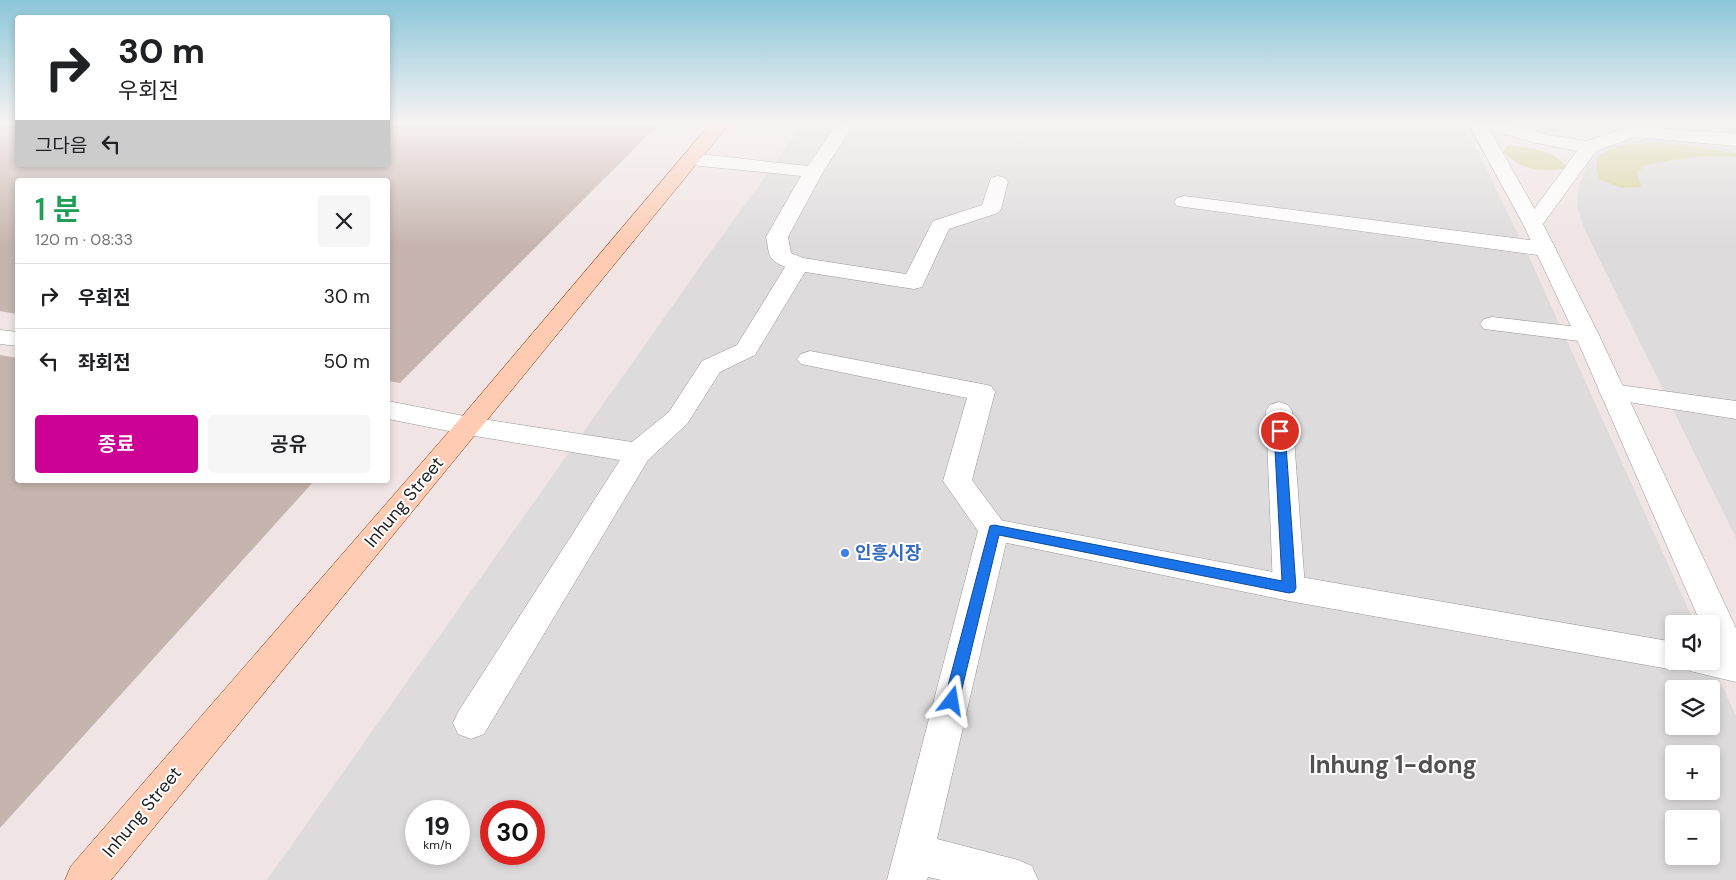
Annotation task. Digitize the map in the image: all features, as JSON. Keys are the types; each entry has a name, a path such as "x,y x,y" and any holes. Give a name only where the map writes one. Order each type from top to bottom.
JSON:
{"main road":[{"name":"Inhung Street","path":"85,880 687,164"}],"street":[{"path":"739,164 813,172"},
{"path":"818,164 777,237 782,257 798,264 914,282 940,225 991,209 998,182"},
{"path":"1500,164 1533,224 1587,336 1736,666"},
{"path":"1533,224 1577,164"},
{"path":"1184,202 1545,250"},
{"path":"471,723 638,453 678,418 711,367 746,350 798,264"},
{"path":"1492,324 1587,336"},
{"path":"0,337 15,340"},
{"path":"810,359 982,392 957,481 994,530 1289,588 1665,654"},
{"path":"1612,392 1736,410"},
{"path":"390,410 468,426 638,453"},
{"path":"1278,411 1289,588"},
{"path":"994,530 910,867 1018,880"},
{"path":"1720,664 1736,666"}],"shaded area":[{"path":"0,164 15,164 15,167 390,167 390,164 619,164 400,383 390,381 390,178 15,178 15,314 0,311"},
{"path":"774,164 1484,164 1529,257 1691,615 1665,615 1665,670 1715,670 1720,680 1665,680 1665,735 1720,735 1720,681 1736,716 1736,880 267,880"},
{"path":"1520,164 1564,164 1567,168 1541,170"},
{"path":"1587,164 1736,164 1736,538 1583,226 1577,205 1579,186"},
{"path":"1597,164 1650,164 1645,165 1637,173 1641,187 1622,188 1600,180"},
{"path":"0,355 15,358 15,483 312,483 0,828"}],"place":[{"name":"인흥시장","path":"845,553"}],"district":[{"name":"Inhung 1-dong","path":"1393,765"}],"route":[{"path":"952,701 994,530 1289,588 1280,431"}]}
